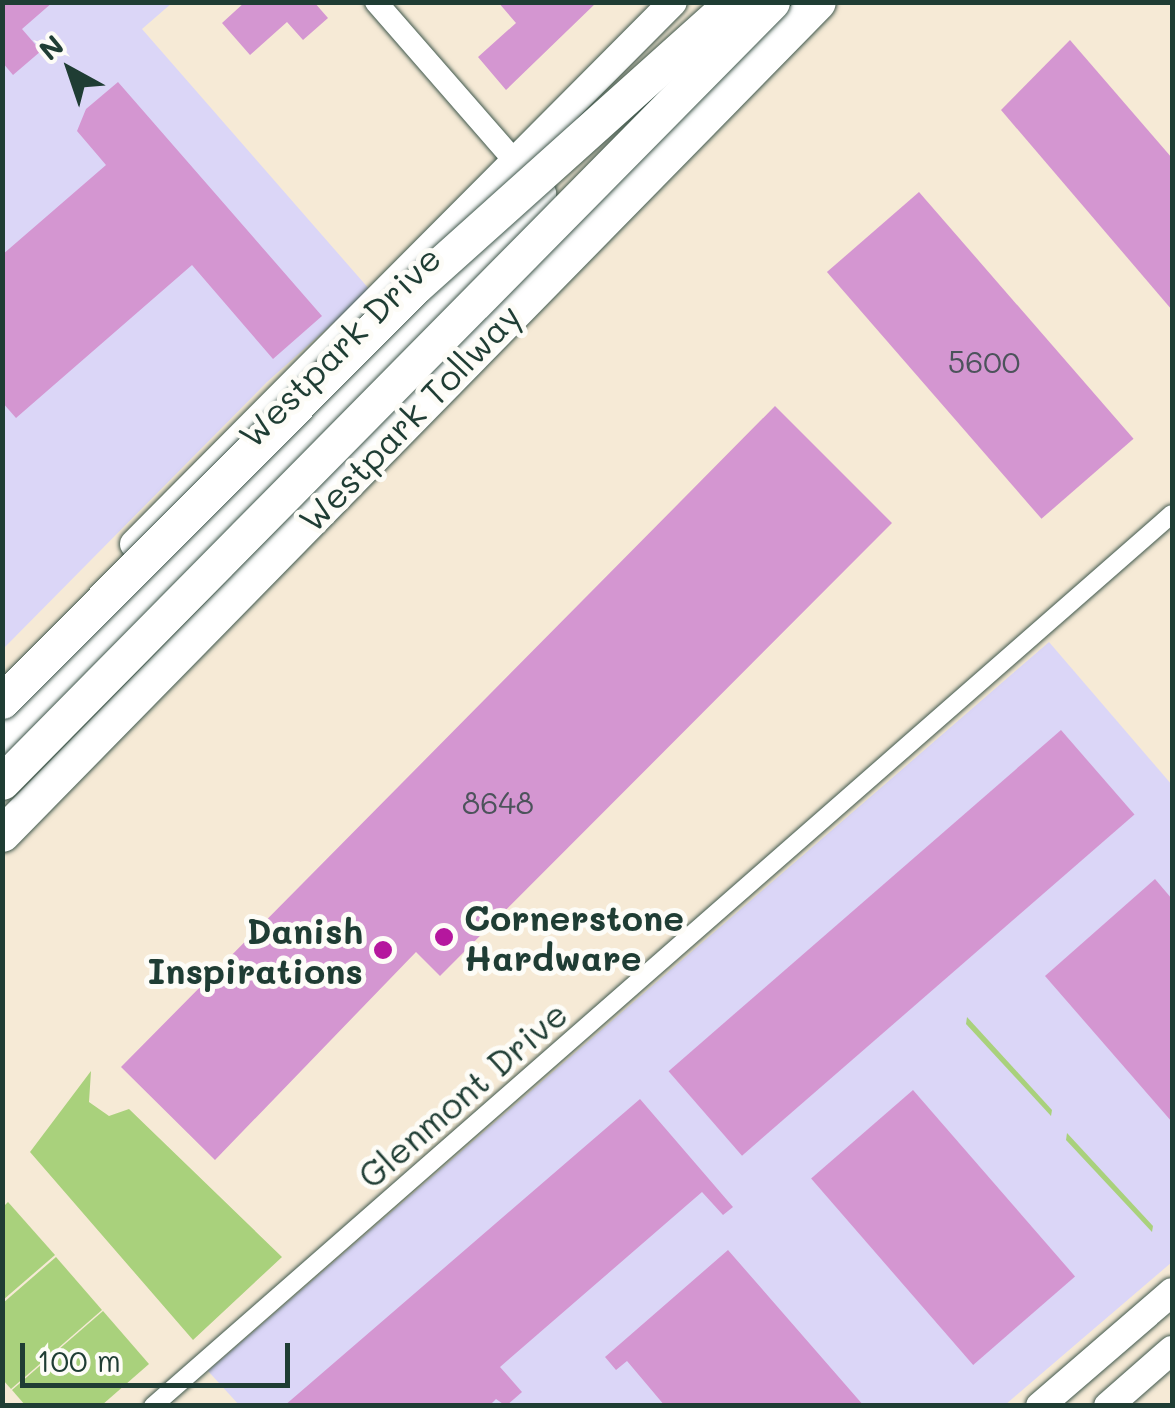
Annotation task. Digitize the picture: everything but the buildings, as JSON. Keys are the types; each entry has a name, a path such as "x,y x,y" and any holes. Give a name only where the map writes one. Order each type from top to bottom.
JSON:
{"highway":[{"path":"2,701 416,286 730,2"},
{"name":"Westpark Tollway","path":"2,782 772,2"},
{"name":"Westpark Tollway","path":"2,834 818,2"},
{"path":"2,760 405,420"}],"main road":[{"name":"Westpark Drive","path":"2,676 673,2"},
{"name":"Westpark Drive","path":"2,741 730,2"},
{"path":"1040,1406 1172,1292"},
{"path":"1108,1406 1172,1350"}],"street":[{"path":"376,2 542,194"},
{"name":"Glenmont Drive","path":"153,1406 1172,514"}],"shaded area":[{"path":"3,3 172,3 142,29 370,290 267,382 3,649"},
{"path":"1049,642 1172,785 1172,1262 1005,1405 240,1406 208,1371"}],"green space":[{"path":"967,1017 1052,1110 1051,1116 966,1024"},
{"path":"91,1071 89,1102 109,1116 129,1109 282,1257 193,1340 30,1152"},
{"path":"1067,1133 1153,1226 1152,1232 1066,1140"},
{"path":"8,1202 55,1255 3,1300 3,1207"},
{"path":"56,1257 102,1310 11,1389 3,1380 3,1303"},
{"path":"103,1311 149,1364 102,1405 25,1405 12,1390"}],"place":[{"name":"Cornerstone Hardware","path":"444,937"},
{"name":"Danish Inspirations","path":"383,950"}]}
